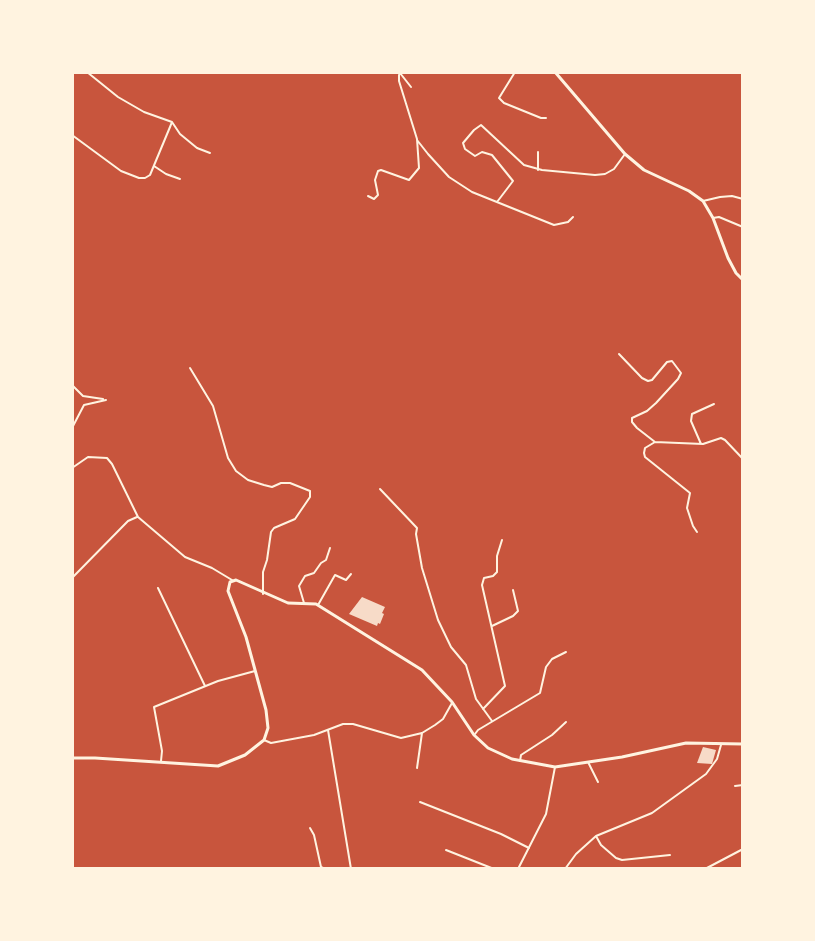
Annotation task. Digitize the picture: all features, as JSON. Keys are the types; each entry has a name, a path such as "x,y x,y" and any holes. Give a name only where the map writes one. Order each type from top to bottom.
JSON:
{"street":[{"path":"87,72 118,97 144,112 172,122 180,134 197,148 210,153"},
{"path":"401,72 411,87"},
{"path":"368,196 374,200 378,195 375,180 378,171 411,180 419,168 417,139 399,81 401,72"},
{"path":"515,72 499,98 504,103 546,118"},
{"path":"555,72 625,154 645,170 689,191 703,201 713,218 723,249 736,273 743,280"},
{"path":"72,135 121,171 139,178 146,178 150,175 172,122"},
{"path":"497,202 513,181 492,155 482,152 475,156 465,148 463,143 474,130 482,125 524,165 538,170 605,174 614,169 625,154"},
{"path":"417,139 449,177 472,192 555,225 567,222 573,217"},
{"path":"538,152 538,170"},
{"path":"154,166 180,179"},
{"path":"703,201 732,196 743,199"},
{"path":"713,218 743,227"},
{"path":"619,354 642,378 648,381 652,380 667,362 672,361 681,374 656,403 647,411 632,418 637,428 655,442"},
{"path":"190,368 213,406 228,458 236,471 248,480 272,488 281,483 290,483 309,491 310,497 295,519 274,528 271,532 263,572 263,594"},
{"path":"72,385 83,396 106,400 84,405 72,428"},
{"path":"700,444 691,421 692,414 714,404"},
{"path":"697,532 687,508 690,493 645,457 645,448 655,442 700,444 721,438 743,459"},
{"path":"72,468 88,457 107,458 138,517 185,556 263,594 288,603 318,605 422,670 452,702 474,735 488,748 520,761 555,767 622,757 686,743 743,744"},
{"path":"381,489 417,528 422,568 438,620 451,647 466,665 476,699 492,721"},
{"path":"72,578 128,521 138,517"},
{"path":"483,709 505,686 482,581 497,572 497,556 502,540"},
{"path":"304,603 299,586 305,576 314,573 321,562 326,560 330,548"},
{"path":"318,605 335,575 346,580 351,574"},
{"path":"72,758 219,766 245,755 264,740 268,720 246,637 228,591 228,585 232,580"},
{"path":"158,588 205,687"},
{"path":"492,626 513,616 518,611 513,590"},
{"path":"474,735 492,721 540,693 546,667 552,659 566,652"},
{"path":"161,762 162,751 154,707 255,671"},
{"path":"264,740 271,743 314,735 343,724 353,724 401,738 422,733 443,719 452,702"},
{"path":"520,761 521,755 552,735 566,722"},
{"path":"328,730 352,869 372,869"},
{"path":"417,768 422,733"},
{"path":"565,869 576,854 596,836 638,819 667,802 710,770 717,759 721,745"},
{"path":"588,762 598,783"},
{"path":"518,869 546,814 555,767"},
{"path":"735,786 743,785"},
{"path":"420,802 501,834 529,848"},
{"path":"310,828 314,835 321,867 325,869"},
{"path":"596,836 601,845 621,860 670,855"},
{"path":"705,869 743,849"},
{"path":"446,850 494,869"}],"building":[{"path":"362,597 385,607 380,624 378,623 377,626 349,614"},
{"path":"703,747 716,750 712,764 697,763"}]}
